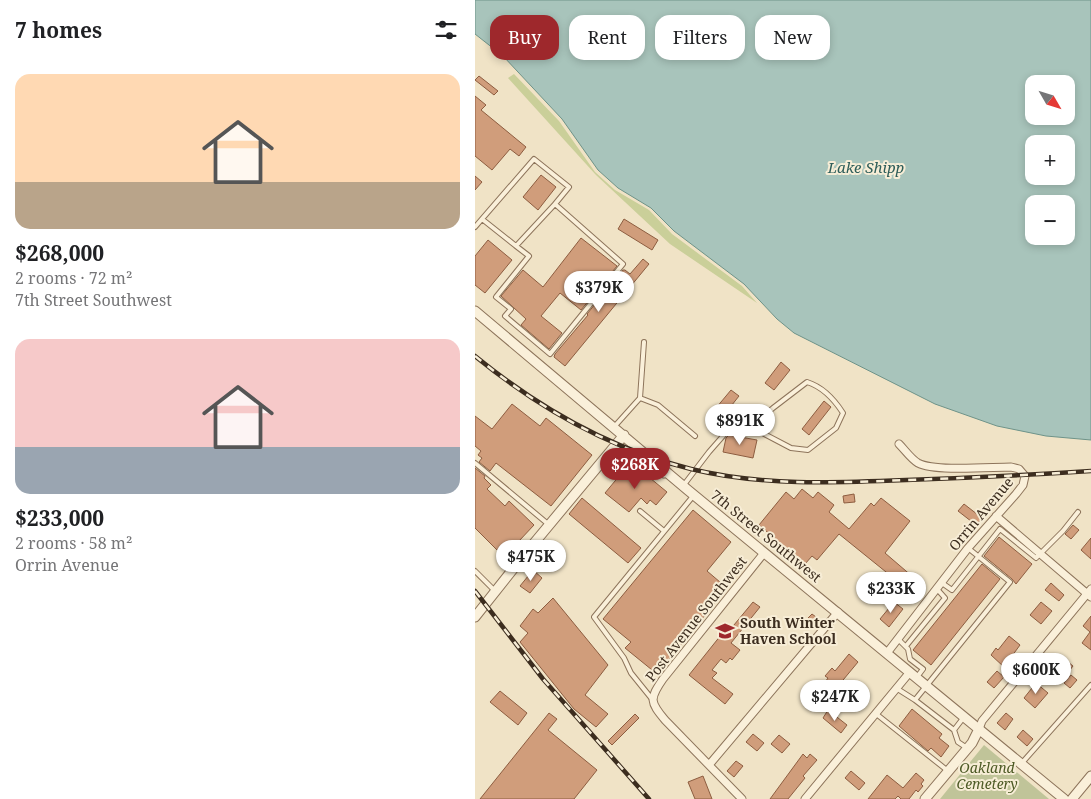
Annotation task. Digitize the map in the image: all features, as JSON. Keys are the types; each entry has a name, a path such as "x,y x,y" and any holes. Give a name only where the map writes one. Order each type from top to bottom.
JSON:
{"street":[{"name":"7th Street Southwest","path":"475,310 683,486 1064,799"},
{"path":"475,617 495,590 624,435"},
{"name":"Orrin Avenue","path":"887,653 968,548 1023,485 1025,476 1019,469 1011,467 958,468 925,465 916,461 899,444"},
{"path":"603,461 613,457 669,474"},
{"path":"925,799 967,748 982,721 1090,593 1040,552 1002,526 996,516"},
{"name":"Post Avenue Southwest","path":"652,700 654,691 663,679 764,552"},
{"path":"709,765 838,612"},
{"path":"805,799 896,688 913,674"},
{"path":"652,700 654,707 665,720 739,798"},
{"path":"1072,799 1091,776"}],"lane":[{"path":"475,227 534,159 569,187 516,246"},
{"path":"482,218 529,256 496,297 511,309 505,316 550,354 623,264 555,204"},
{"path":"614,427 640,398 645,342"},
{"path":"683,486 730,428 751,427 791,448 808,450 836,428 843,413 818,385 807,382 751,427"},
{"path":"640,398 658,405 695,436"},
{"path":"475,463 549,525"},
{"path":"652,700 631,673 624,658 594,617 694,495"},
{"path":"640,511 664,531"},
{"path":"1040,552 1063,531 1078,512"},
{"path":"942,583 952,590 1002,526"},
{"path":"915,700 1009,582 968,548"},
{"path":"475,571 495,590"},
{"path":"906,646 945,598 937,589"},
{"path":"898,639 908,648 910,659 923,669 913,674"},
{"path":"1021,764 1091,685"},
{"path":"896,688 954,730 958,742 967,748"},
{"path":"875,713 948,771"},
{"path":"954,730 964,717"}],"green space":[{"path":"514,74 559,121 595,172 615,190 649,210 672,234 742,286 757,303 670,244 596,175 508,78"},
{"name":"Oakland Cemetery","path":"984,745 1049,799 940,799"}],"water":[{"name":"Lake Shipp","path":"475,0 1091,0 1091,440 1046,436 997,426 935,404 794,333 777,319 744,284 674,231 651,208 618,188 598,170 562,119 507,60 559,60 559,15 490,15 490,46 475,34"}],"building":[{"path":"479,76 498,91 494,95 475,80"},
{"path":"475,96 486,105 481,110 526,147 519,156 510,149 492,170 475,156"},
{"path":"541,175 556,187 538,210 523,197"},
{"path":"475,176 482,182 475,190"},
{"path":"624,219 658,240 652,250 618,229"},
{"path":"581,238 617,266 581,310 560,293 541,316 562,333 549,349 521,325 526,319 501,296 523,270 543,287"},
{"path":"488,240 512,260 485,293 475,285 475,256"},
{"path":"643,259 649,264 565,366 554,357 555,354 623,270 630,274"},
{"path":"781,362 790,370 774,390 765,383"},
{"path":"731,390 739,396 724,415 716,408"},
{"path":"824,401 831,407 809,435 802,429"},
{"path":"512,404 540,426 546,418 592,455 551,506 496,463 490,471 479,462 482,458 478,455 481,451 475,446 475,416 492,429"},
{"path":"729,435 757,440 753,458 723,452 726,438"},
{"path":"475,468 485,476 484,478 491,485 487,489 505,506 509,501 534,525 504,557 475,528"},
{"path":"625,469 650,478 667,492 656,505 650,500 647,504 641,498 629,512 605,493"},
{"path":"802,489 813,498 818,492 834,505 829,512 849,529 871,503 874,506 881,498 910,521 885,553 920,583 912,593 839,534 817,560 812,556 805,564 759,525 786,492 794,499"},
{"path":"854,494 855,502 844,503 843,496"},
{"path":"582,498 641,548 628,563 569,514"},
{"path":"964,504 982,518 976,525 958,511"},
{"path":"693,510 731,542 707,571 727,588 657,674 625,648 631,642 603,619"},
{"path":"1073,525 1079,530 1071,539 1065,534"},
{"path":"999,537 1032,564 1016,584 984,556"},
{"path":"1091,538 1091,559 1081,550"},
{"path":"982,564 1000,579 931,665 913,650"},
{"path":"533,570 542,578 530,593 520,586"},
{"path":"1051,583 1064,595 1059,601 1045,590"},
{"path":"553,598 608,665 585,695 608,714 596,727 574,709 520,642 528,633 520,626 533,609 538,613"},
{"path":"753,602 760,607 731,643 740,650 732,660 730,658 726,663 721,659 712,670 717,673 712,678 733,694 725,704 689,675 721,635 724,637"},
{"path":"894,602 903,609 889,627 880,619"},
{"path":"1041,602 1052,611 1041,624 1030,615"},
{"path":"812,614 820,620 813,628 805,621"},
{"path":"1091,616 1091,650 1082,643 1090,632 1083,626"},
{"path":"1009,636 1020,645 1004,667 991,655 996,648 998,650"},
{"path":"849,654 858,662 829,697 820,689 828,678 825,676 832,668 835,671"},
{"path":"1059,655 1073,666 1066,675 1057,669 1059,667 1054,662"},
{"path":"997,671 1004,677 994,688 987,682"},
{"path":"1071,675 1077,680 1070,688 1064,683"},
{"path":"1036,683 1048,693 1035,708 1024,698"},
{"path":"500,691 527,713 518,725 490,702"},
{"path":"912,709 942,734 939,738 949,746 941,757 931,748 928,751 899,726"},
{"path":"828,710 847,725 841,733 823,718"},
{"path":"549,713 557,719 548,730 597,770 574,799 480,799"},
{"path":"1006,713 1013,719 1005,730 997,723"},
{"path":"635,714 639,718 612,745 608,741"},
{"path":"1023,730 1033,739 1027,746 1017,737"},
{"path":"753,734 764,743 757,751 746,742"},
{"path":"779,735 790,744 782,753 771,744"},
{"path":"803,754 807,758 810,754 817,760 803,776 805,778 788,799 770,799"},
{"path":"736,761 743,766 734,777 727,771"},
{"path":"851,771 865,783 859,790 845,778"},
{"path":"916,773 924,780 921,784 923,786 918,792 916,790 909,799 901,799 898,796 895,799 868,799 887,775 903,788"},
{"path":"703,776 712,799 695,799 688,782"}],"railway":[{"path":"475,356 525,393 577,425 661,461 717,474 771,481 852,482 1091,471"},
{"path":"475,591 543,679 649,799"}],"place":[{"name":"South Winter Haven School","path":"725,631"}]}
